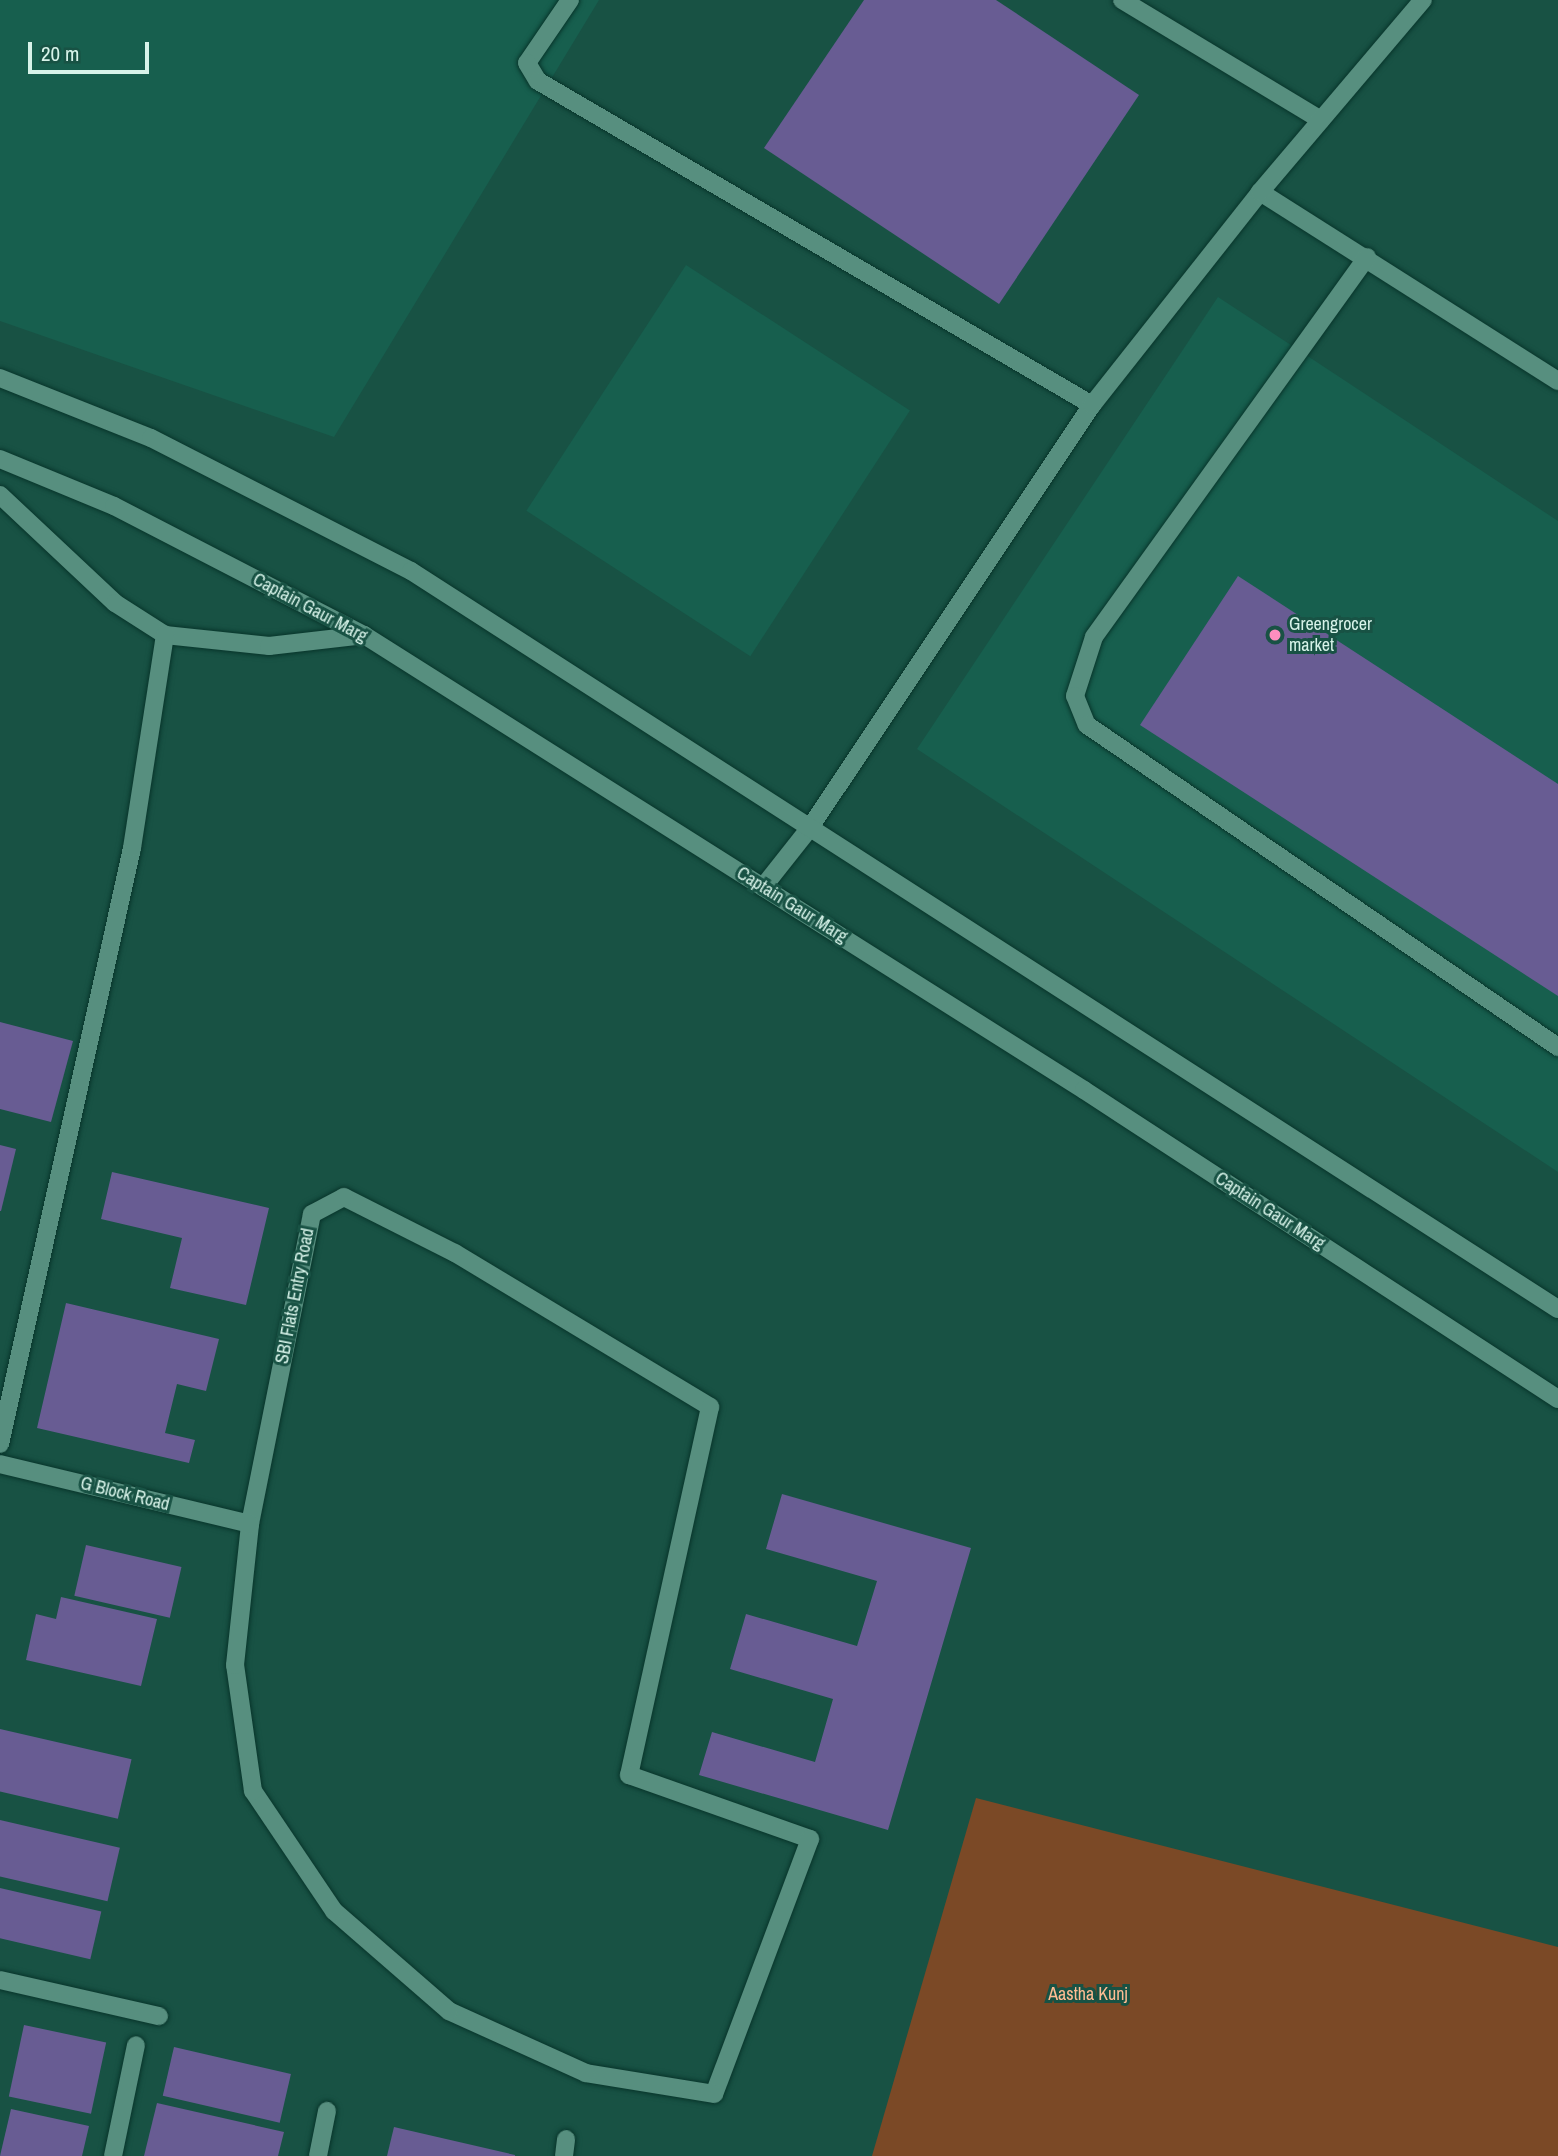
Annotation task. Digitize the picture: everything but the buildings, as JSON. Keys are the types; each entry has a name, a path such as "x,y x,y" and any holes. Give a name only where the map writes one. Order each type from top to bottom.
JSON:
{"street":[{"path":"570,0 527,64 538,81 1092,405"},
{"path":"1122,0 1321,120"},
{"path":"763,887 809,829 1092,405 1259,192 1423,0"},
{"path":"1259,192 1367,257 1558,381"},
{"path":"1367,257 1094,637 1075,696 1087,725 1558,1047"},
{"path":"0,378 151,438 411,571 1558,1309"},
{"name":"Captain Gaur Marg","path":"0,459 114,506 364,635 763,887 1558,1399"},
{"path":"0,495 116,603 165,635 269,646 364,635"},
{"path":"0,1444 132,848 165,635"},
{"name":"SBI Flats Entry Road","path":"344,1197 455,1253 710,1407 629,1775 810,1839 714,2094 586,2073 449,2011 334,1911 253,1791 235,1665 250,1524 312,1214 344,1197"},
{"name":"G Block Road","path":"0,1464 250,1524"},
{"path":"0,1980 159,2016"},
{"path":"113,2156 136,2045"},
{"path":"318,2156 327,2111"}],"shaded area":[{"path":"0,0 599,0 334,437 0,321"},
{"path":"686,265 910,410 750,656 526,511"},
{"name":"Greengrocer market","path":"1218,297 1558,521 1558,1172 917,749"}],"green space":[{"name":"Aastha Kunj","path":"976,1798 1558,1947 1558,2156 872,2156"}],"place":[{"name":"Greengrocer market","path":"1275,635"}]}
